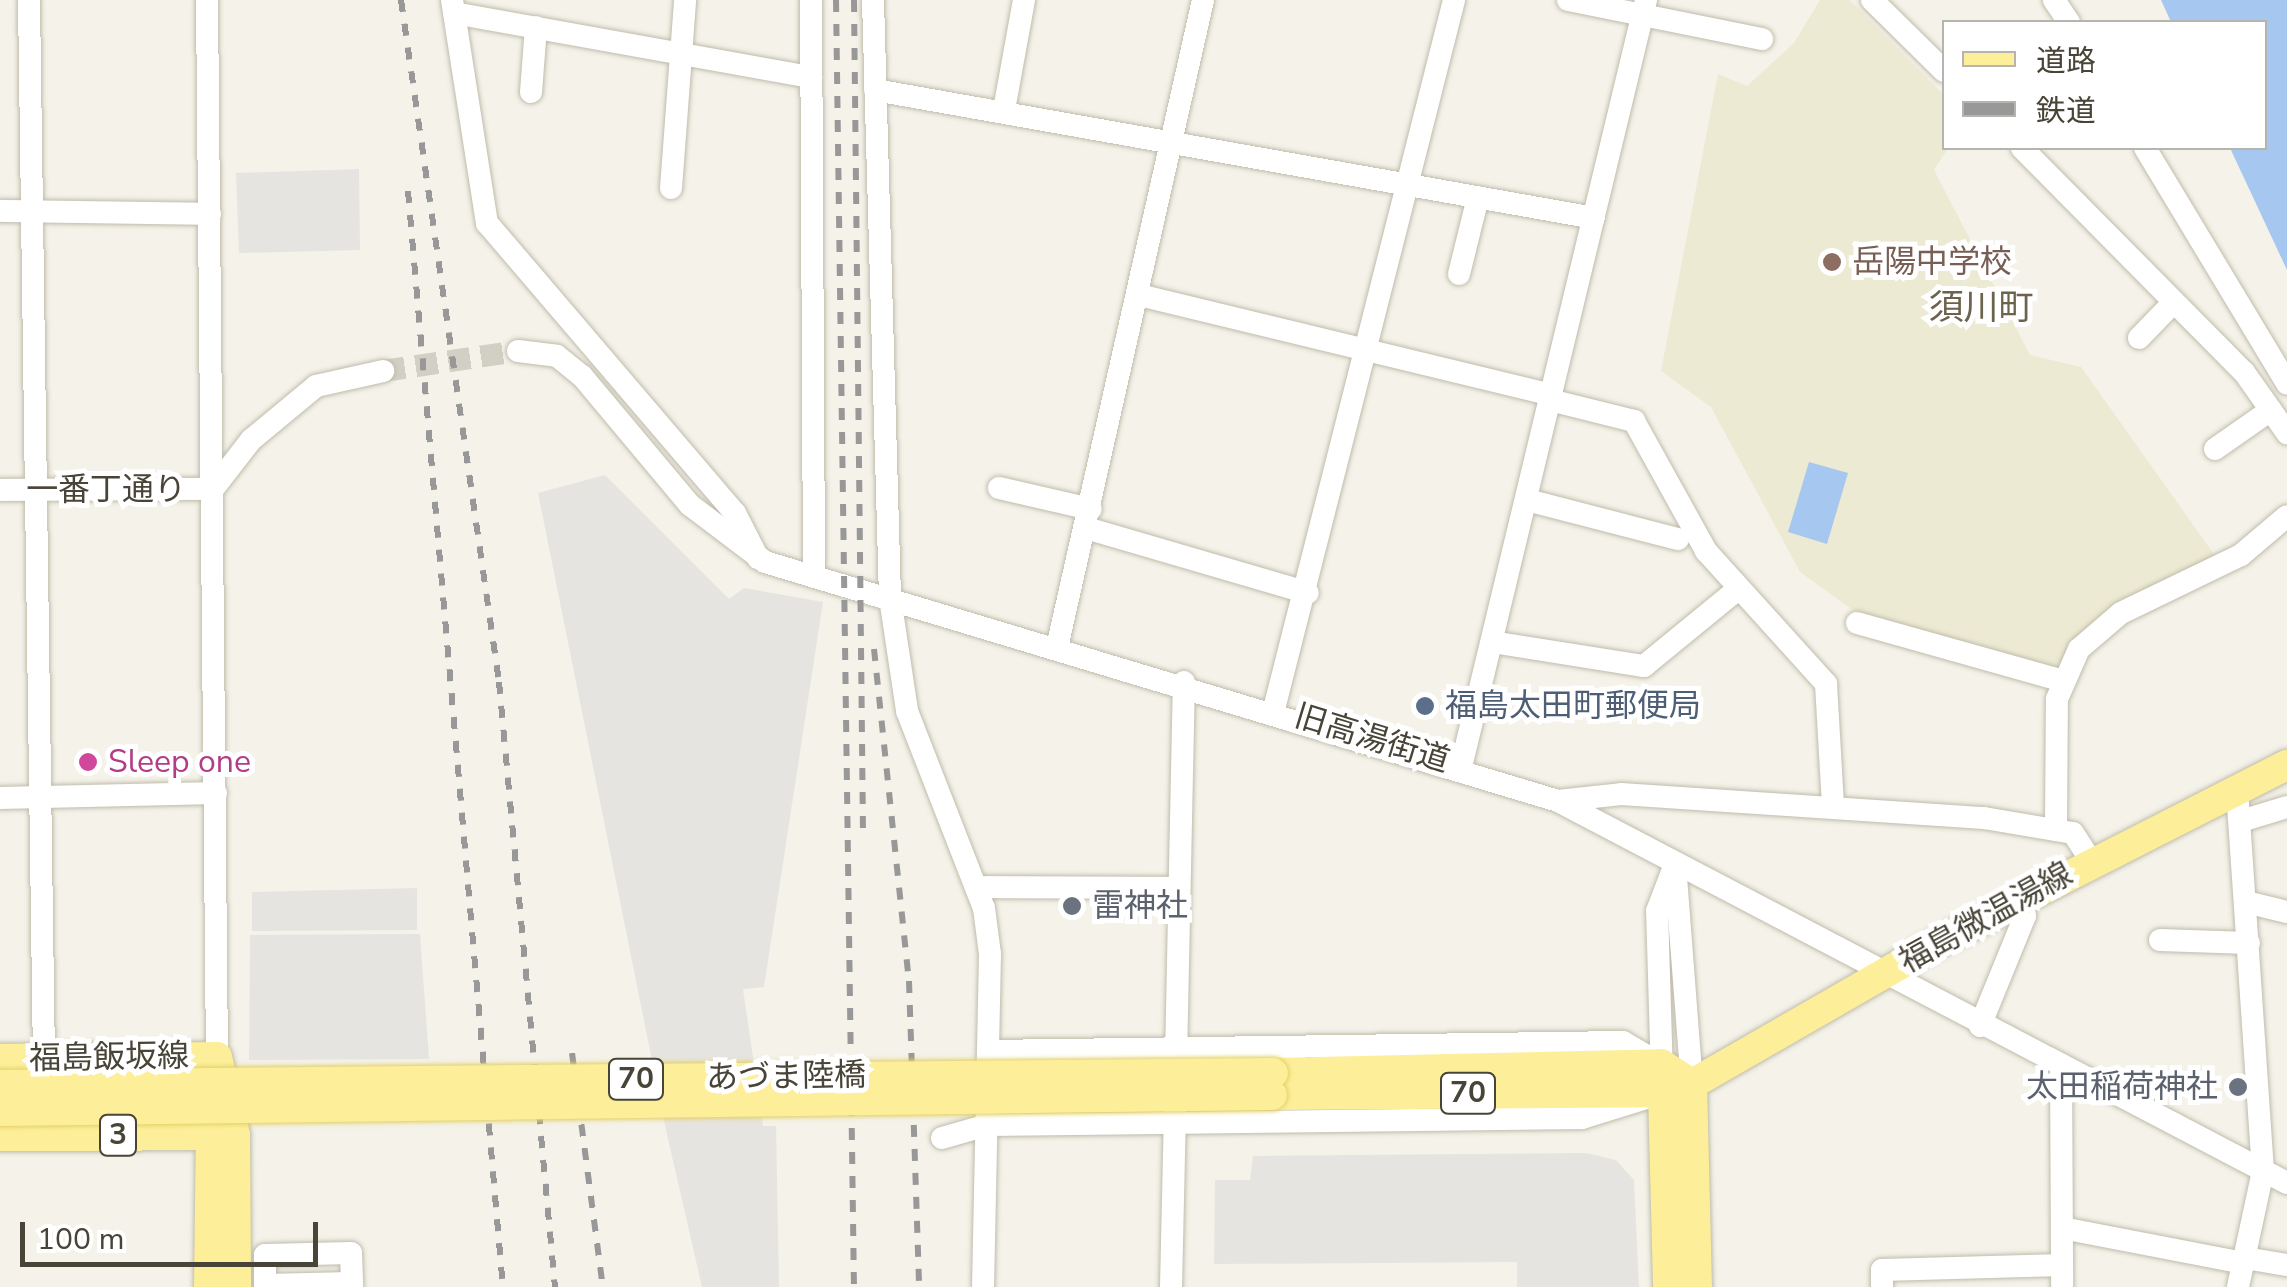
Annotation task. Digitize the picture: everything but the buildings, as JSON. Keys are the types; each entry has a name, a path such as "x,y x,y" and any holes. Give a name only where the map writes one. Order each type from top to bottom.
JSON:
{"main road":[{"name":"福島微温湯線","path":"1672,1080 1880,976 2091,861 2287,765"},
{"name":"福島飯坂線","path":"0,1060 218,1057 222,1135 209,1287"},
{"name":"70","path":"1272,1084 1672,1080"},
{"path":"1668,1287 1672,1080"},
{"path":"1672,1080 1697,1287"},
{"name":"あづま陸橋","path":"0,1084 1272,1084"},
{"name":"あづま陸橋","path":"0,1111 1272,1084"},
{"name":"福島飯坂線","path":"222,1135 255,1286"},
{"name":"3","path":"0,1136 222,1135"}],"street":[{"path":"29,0 44,1059"},
{"path":"207,0 218,1057"},
{"path":"671,188 685,0"},
{"path":"811,0 814,577"},
{"path":"874,0 890,598 911,726 976,888 990,954 983,1287"},
{"path":"1004,110 1024,0"},
{"path":"1058,643 1178,142 1203,0"},
{"path":"1274,709 1308,594 1454,0"},
{"path":"1568,0 1644,7 1762,38"},
{"path":"1872,0 1942,69"},
{"path":"758,558 735,513 487,224 453,6 536,27 812,77"},
{"path":"1461,766 1644,7"},
{"path":"532,92 536,27"},
{"path":"875,90 1594,218"},
{"path":"2024,150 2174,302 2287,434"},
{"path":"2145,150 2287,384"},
{"path":"1459,274 1478,197"},
{"path":"0,211 210,214"},
{"path":"1143,296 1634,421 1738,589 1826,684 1833,804"},
{"path":"2139,338 2174,302"},
{"name":"旧高湯街道","path":"518,351 557,356 582,376 690,505 758,558 814,577 1058,643 1461,766 1558,801 1880,976 2287,1182"},
{"path":"212,490 251,440 316,386 383,372"},
{"path":"2215,449 2270,410"},
{"path":"998,488 1308,594"},
{"name":"一番丁通り","path":"0,490 212,490"},
{"path":"1527,500 1678,539"},
{"path":"2056,830 2063,680 2108,622 2241,555 2287,516"},
{"path":"1492,642 1644,666 1738,589"},
{"path":"1857,624 2063,680"},
{"path":"1172,1287 1184,682"},
{"path":"2237,790 2264,1171 2238,1287"},
{"path":"0,798 216,793"},
{"path":"1558,801 1833,804 2056,830 2073,834 2091,861"},
{"path":"2241,821 2286,807"},
{"path":"1672,1080 1675,864"},
{"path":"1672,1080 1657,910 1675,864"},
{"path":"976,888 1179,888"},
{"path":"1980,1026 2025,916 2022,898"},
{"path":"2246,902 2287,912"},
{"path":"2160,940 2249,943"},
{"path":"988,1051 1623,1042 1672,1080"},
{"path":"1882,1287 1882,1270 2062,1276 2061,1066"},
{"path":"942,1138 986,1125 1582,1118 1672,1080"},
{"path":"2062,1228 2287,1265"},
{"path":"255,1286 265,1255 351,1253 352,1285"}],"shaded area":[{"name":"岳陽中学校","path":"1820,0 1850,0 1942,93 1942,150 1947,150 1934,170 2030,355 2081,367 2216,557 2071,645 2055,674 1871,623 1800,572 1711,407 1661,371 1718,74 1747,86 1794,43"},
{"path":"359,169 360,250 239,253 236,173"},
{"path":"605,475 729,599 744,588 823,602 764,987 743,989 763,1126 776,1126 779,1287 702,1287 666,1130 538,493"},
{"path":"417,888 417,930 252,931 252,892"},
{"path":"420,934 429,1059 249,1060 250,935"},
{"path":"1586,1153 1616,1160 1634,1180 1639,1287 1517,1287 1517,1262 1214,1264 1215,1180 1250,1180 1253,1156"}],"water":[{"path":"2161,0 2287,0 2287,270 2231,150 2267,150 2267,20 2170,20"},
{"path":"1809,462 1848,473 1827,544 1788,532"}],"tunnel":[{"path":"383,371 518,351"}],"railway":[{"path":"401,0 499,682 555,1287"},
{"path":"836,0 854,1287"},
{"path":"854,0 863,830"},
{"path":"408,191 503,1287"},
{"path":"874,649 909,981 919,1287"},
{"path":"572,1053 603,1287"}],"place":[{"name":"岳陽中学校","path":"1832,262"},
{"name":"福島太田町郵便局","path":"1425,706"},
{"name":"Sleep one","path":"88,762"},
{"name":"雷神社","path":"1072,906"},
{"name":"太田稲荷神社","path":"2238,1087"}],"district":[{"name":"須川町","path":"1981,308"}]}
